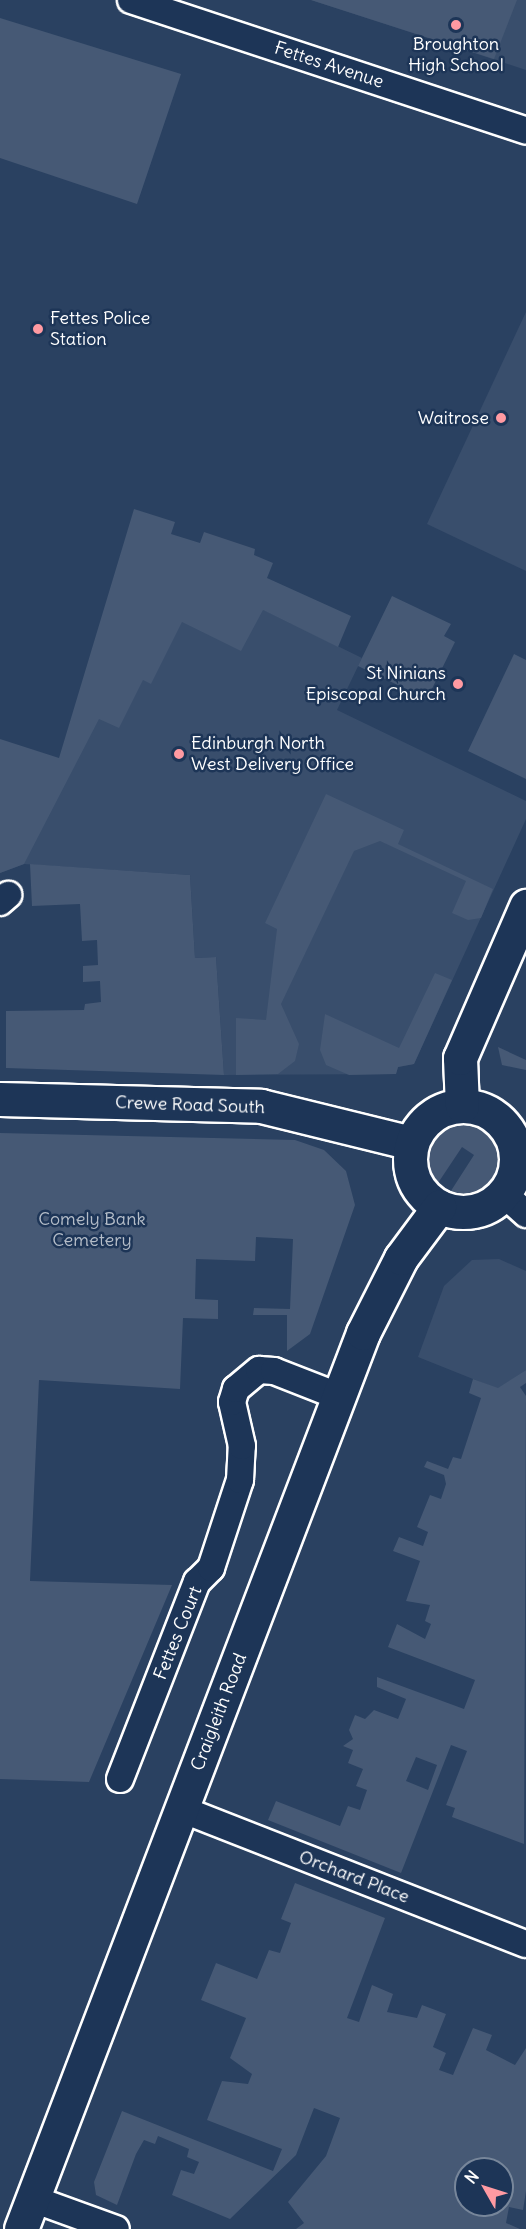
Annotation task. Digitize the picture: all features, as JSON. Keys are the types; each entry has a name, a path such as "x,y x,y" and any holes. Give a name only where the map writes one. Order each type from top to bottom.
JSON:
{"main road":[{"path":"462,1106 460,1058 526,906"},
{"name":"Crewe Road South","path":"0,1100 261,1106 412,1143"},
{"path":"462,1106 491,1114 517,1128 515,1204 475,1211 439,1207 416,1185 410,1161 412,1143 429,1118 462,1106"},
{"name":"Craigleith Road","path":"21,2229 338,1396 382,1290 439,1207"}],"street":[{"name":"Fettes Avenue","path":"131,0 526,130"},
{"name":"Fettes Court","path":"120,1779 197,1582 211,1568 240,1480 242,1446 232,1402 236,1389 259,1370 274,1371 338,1396"},
{"name":"Orchard Place","path":"181,1809 526,1944"},
{"path":"33,2199 116,2229"}],"shaded area":[{"name":"Broughton High School","path":"311,0 526,0 526,70 462,49"},
{"name":"Waitrose","path":"526,312 526,571 427,524"},
{"path":"200,579 362,658 337,710 526,801 526,819 414,1064 398,1067 396,1074 224,1075 216,957 195,958 190,875 24,864 0,873 28,801 99,718"},
{"path":"499,1259 526,1271 526,1370 498,1389 418,1357 444,1286 472,1260"}],"green space":[{"name":"Broughton High School","path":"311,0 517,0 494,59"},
{"path":"0,18 181,74 137,204 0,158"},
{"path":"134,509 175,522 171,534 200,543 204,532 255,549 254,555 273,563 267,578 351,616 338,647 263,610 241,651 182,622 151,684 143,680 119,728 99,719 24,864 0,873 0,739 59,758"},
{"path":"392,596 451,624 444,636 455,642 427,699 358,666"},
{"path":"514,654 526,660 526,779 468,751"},
{"path":"326,794 404,830 398,844 493,889 481,918 468,920 452,913 466,881 380,841 354,851 281,1004 299,1044 295,1061 278,1074 236,1075 236,1018 266,1020 277,929 265,923"},
{"path":"30,864 190,875 195,958 216,957 224,1075 6,1068 6,1011 84,1010 85,1004 101,1002 100,981 83,982 83,966 98,965 97,940 82,941 80,904 32,906"},
{"path":"435,973 452,980 414,1064 398,1067 396,1074 349,1075 326,1065 320,1050 325,1014 399,1048"},
{"path":"498,1047 526,1060 526,1070 502,1065"},
{"path":"467,1118 494,1132 504,1161 491,1189 478,1197 455,1199 447,1197 474,1155 462,1147 434,1189 423,1168 422,1153 437,1126"},
{"name":"Comely Bank Cemetery","path":"0,1133 295,1140 324,1150 346,1171 355,1205 310,1334 287,1351 287,1315 253,1315 254,1308 290,1309 293,1239 256,1237 255,1261 196,1259 195,1299 218,1300 218,1319 183,1318 180,1389 39,1380 30,1581 172,1585 89,1782 0,1779"},
{"path":"526,1370 526,1383 520,1387 526,1396 524,1844 452,1817 455,1808 446,1805 467,1751 451,1745 401,1873 268,1820 276,1801 340,1826 348,1806 360,1810 367,1790 356,1786 363,1769 348,1763 353,1750 343,1746 353,1739 349,1730 355,1715 365,1719 374,1710 398,1719 406,1699 377,1687 377,1677 464,1709 475,1680 388,1647 397,1624 425,1639 431,1624 425,1621 430,1605 406,1601 420,1561 393,1551 399,1537 423,1546 428,1532 417,1527 430,1495 441,1499 446,1484 444,1475 424,1467 427,1461 448,1469 453,1457 461,1459 481,1398 469,1393 473,1379 498,1388","holes":["416,1757 437,1765 428,1790 406,1781"]},
{"path":"295,1883 385,1918 347,2018 359,2022 372,1985 393,1994 387,2012 417,2018 422,2005 446,2014 433,2047 446,2053 439,2070 453,2075 473,2028 492,2035 486,2050 515,2065 526,2048 526,2191 523,2210 514,2208 514,2157 454,2157 454,2217 507,2217 506,2223 520,2229 296,2229 304,2223 288,2202 326,2156 340,2118 314,2108 296,2155 230,2219 172,2195 181,2170 194,2174 199,2162 187,2157 189,2149 158,2136 155,2144 144,2140 136,2154 117,2205 96,2195 94,2182 122,2111 273,2171 282,2149 207,2120 222,2081 248,2084 252,2074 230,2058 246,2018 201,2000 216,1963 257,1979 269,1950 280,1953 291,1923 281,1919"}],"place":[{"name":"Broughton High School","path":"456,25"},
{"name":"Fettes Police Station","path":"38,329"},
{"name":"Waitrose","path":"501,418"},
{"name":"St Ninians Episcopal Church","path":"458,684"},
{"name":"Edinburgh North West Delivery Office","path":"179,754"}]}
